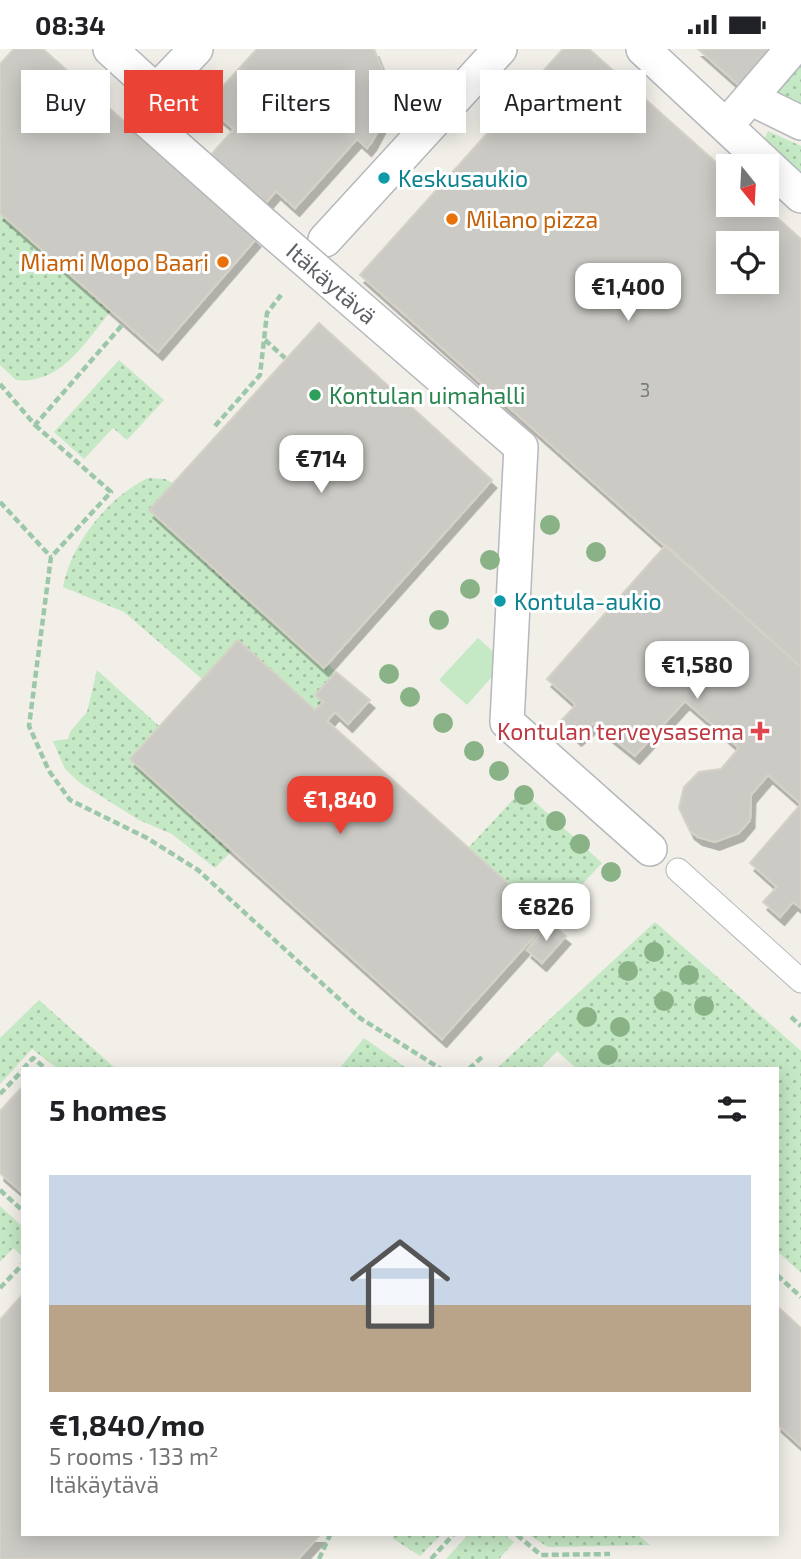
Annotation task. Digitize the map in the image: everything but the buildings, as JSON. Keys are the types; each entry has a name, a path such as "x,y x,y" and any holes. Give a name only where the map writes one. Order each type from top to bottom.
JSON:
{"street":[{"path":"110,49 156,91 195,49"},
{"path":"325,240 500,49"},
{"path":"643,49 801,196"},
{"path":"726,126 792,49"},
{"path":"750,98 801,123"},
{"name":"Itäkäytävä","path":"161,133 342,292 422,372 521,447 507,723 650,849"}],"lane":[{"path":"678,870 801,981"}],"path":[{"path":"215,426 260,375 267,313"},
{"path":"35,425 124,323"},
{"path":"264,339 285,358"},
{"path":"0,384 35,425 111,492 51,557 29,726 49,771 70,800 147,838 198,870 359,1019 438,1067"},
{"path":"0,502 51,557"},
{"path":"471,1067 482,1057"},
{"path":"25,1067 33,1058 44,1067"},
{"path":"0,1094 21,1071"},
{"path":"0,1190 21,1210"},
{"path":"0,1288 21,1266"},
{"path":"779,1277 801,1297"},
{"path":"319,1559 330,1536"},
{"path":"431,1559 452,1536"},
{"path":"518,1536 541,1555 610,1554"}],"green space":[{"path":"801,51 801,116 760,97"},
{"path":"768,131 801,146 801,187 779,167 779,154 765,154 760,149"},
{"path":"0,213 111,311 71,359 46,376 32,380 16,380 0,365"},
{"path":"119,360 164,400 127,440 113,428 84,459 54,432"},
{"path":"148,478 165,479 173,483 149,510 324,667 328,664 336,672 316,695 323,702 315,709 238,641 202,679 124,612 63,587 74,555 94,524 119,497"},
{"path":"478,638 505,662 467,705 439,680"},
{"path":"97,670 159,726 131,759 232,851 215,868 172,834 139,820 80,783 65,769 53,741 68,739 70,732 87,712"},
{"path":"522,790 602,863 549,920 468,848"},
{"path":"655,922 801,1051 801,1273 779,1253 779,1067 575,1067 557,1051 542,1067 498,1067"},
{"path":"39,1000 114,1067 55,1067 32,1049 0,1084 0,1038"},
{"path":"364,1038 405,1067 341,1067"},
{"path":"0,1206 21,1225 21,1255 13,1248 0,1262"},
{"path":"394,1536 440,1536 420,1556 392,1538"},
{"path":"467,1536 506,1536 514,1542 499,1559 446,1559"},
{"path":"531,1536 639,1536 650,1545 548,1547"}],"place":[{"name":"Keskusaukio","path":"384,178"},
{"name":"Milano pizza","path":"452,219"},
{"name":"Miami Mopo Baari","path":"223,262"},
{"name":"Kontulan uimahalli","path":"315,395"},
{"name":"Kontula-aukio","path":"500,601"},
{"name":"Kontulan terveysasema","path":"760,731"}]}
